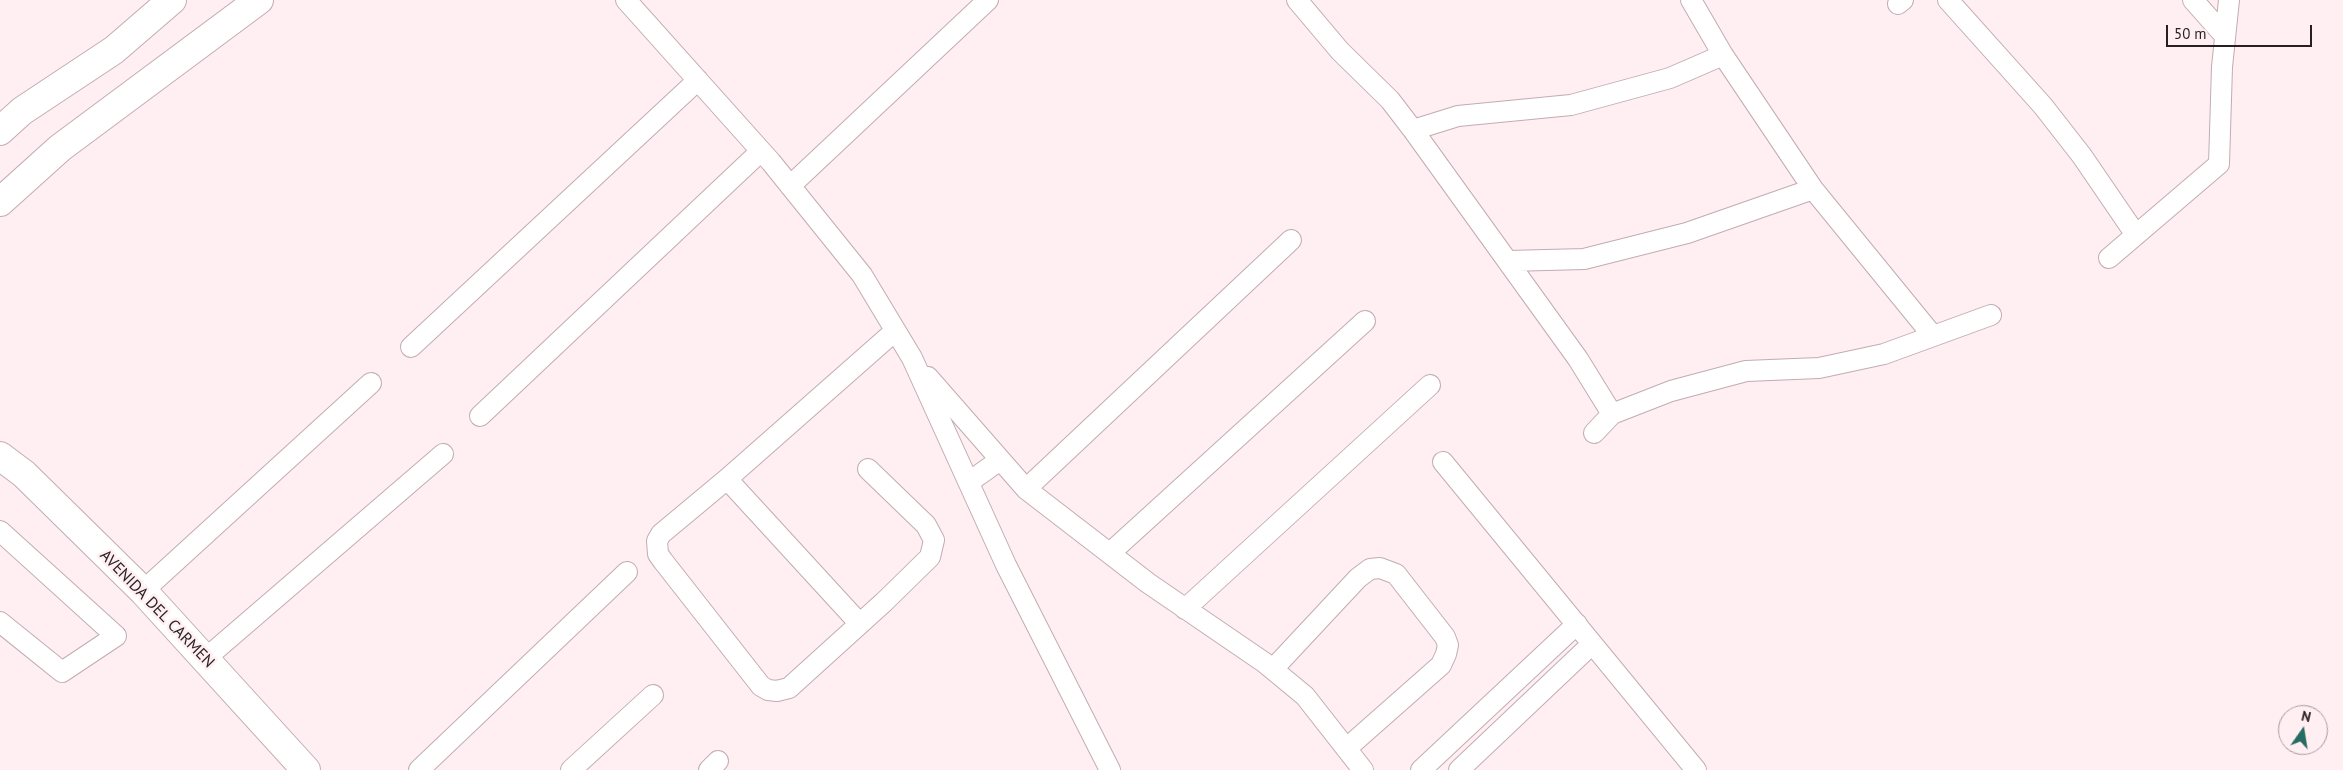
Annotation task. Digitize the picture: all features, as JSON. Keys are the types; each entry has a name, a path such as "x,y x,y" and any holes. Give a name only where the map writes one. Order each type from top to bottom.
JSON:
{"main road":[{"path":"0,131 22,111 114,50 172,0"},
{"path":"0,201 60,148 259,0"},
{"name":"AVENIDA DEL CARMEN","path":"0,456 24,474 143,591 306,770"}],"street":[{"path":"626,0 761,151 862,275 912,358 1006,566 1110,770"},
{"path":"790,186 988,0"},
{"path":"1297,0 1340,51 1390,100 1413,130 1578,359 1612,414"},
{"path":"1691,0 1723,55 1813,189 1933,336"},
{"path":"1948,0 2043,106 2082,156 2136,235"},
{"path":"2193,0 2225,36"},
{"path":"2109,258 2219,164 2225,36 2229,0"},
{"path":"1413,130 1458,116 1571,105 1670,78 1723,55"},
{"path":"411,347 698,80"},
{"path":"480,416 761,151"},
{"path":"1508,261 1584,259 1687,233 1813,189"},
{"path":"1026,489 1291,240"},
{"path":"1594,433 1612,414 1671,391 1746,372 1819,368 1884,354 1991,315"},
{"path":"1110,554 1365,321"},
{"path":"868,469 926,525 934,540 930,558 789,688 773,692 761,686 663,561 657,547 661,534 727,479 895,331"},
{"path":"912,358 1026,489 1185,609 1273,669 1305,696 1364,770"},
{"path":"143,591 371,383"},
{"path":"1185,609 1430,385"},
{"path":"205,659 443,454"},
{"path":"968,482 1000,460"},
{"path":"1443,462 1696,770"},
{"path":"727,479 860,624"},
{"path":"0,530 116,636 62,672 0,622"},
{"path":"1273,669 1364,573 1370,569 1380,568 1396,574 1445,637 1448,645 1446,654 1441,665 1347,748"},
{"path":"419,770 627,572"},
{"path":"1421,770 1577,624"},
{"path":"1458,770 1592,644"},
{"path":"571,770 652,694"}]}
